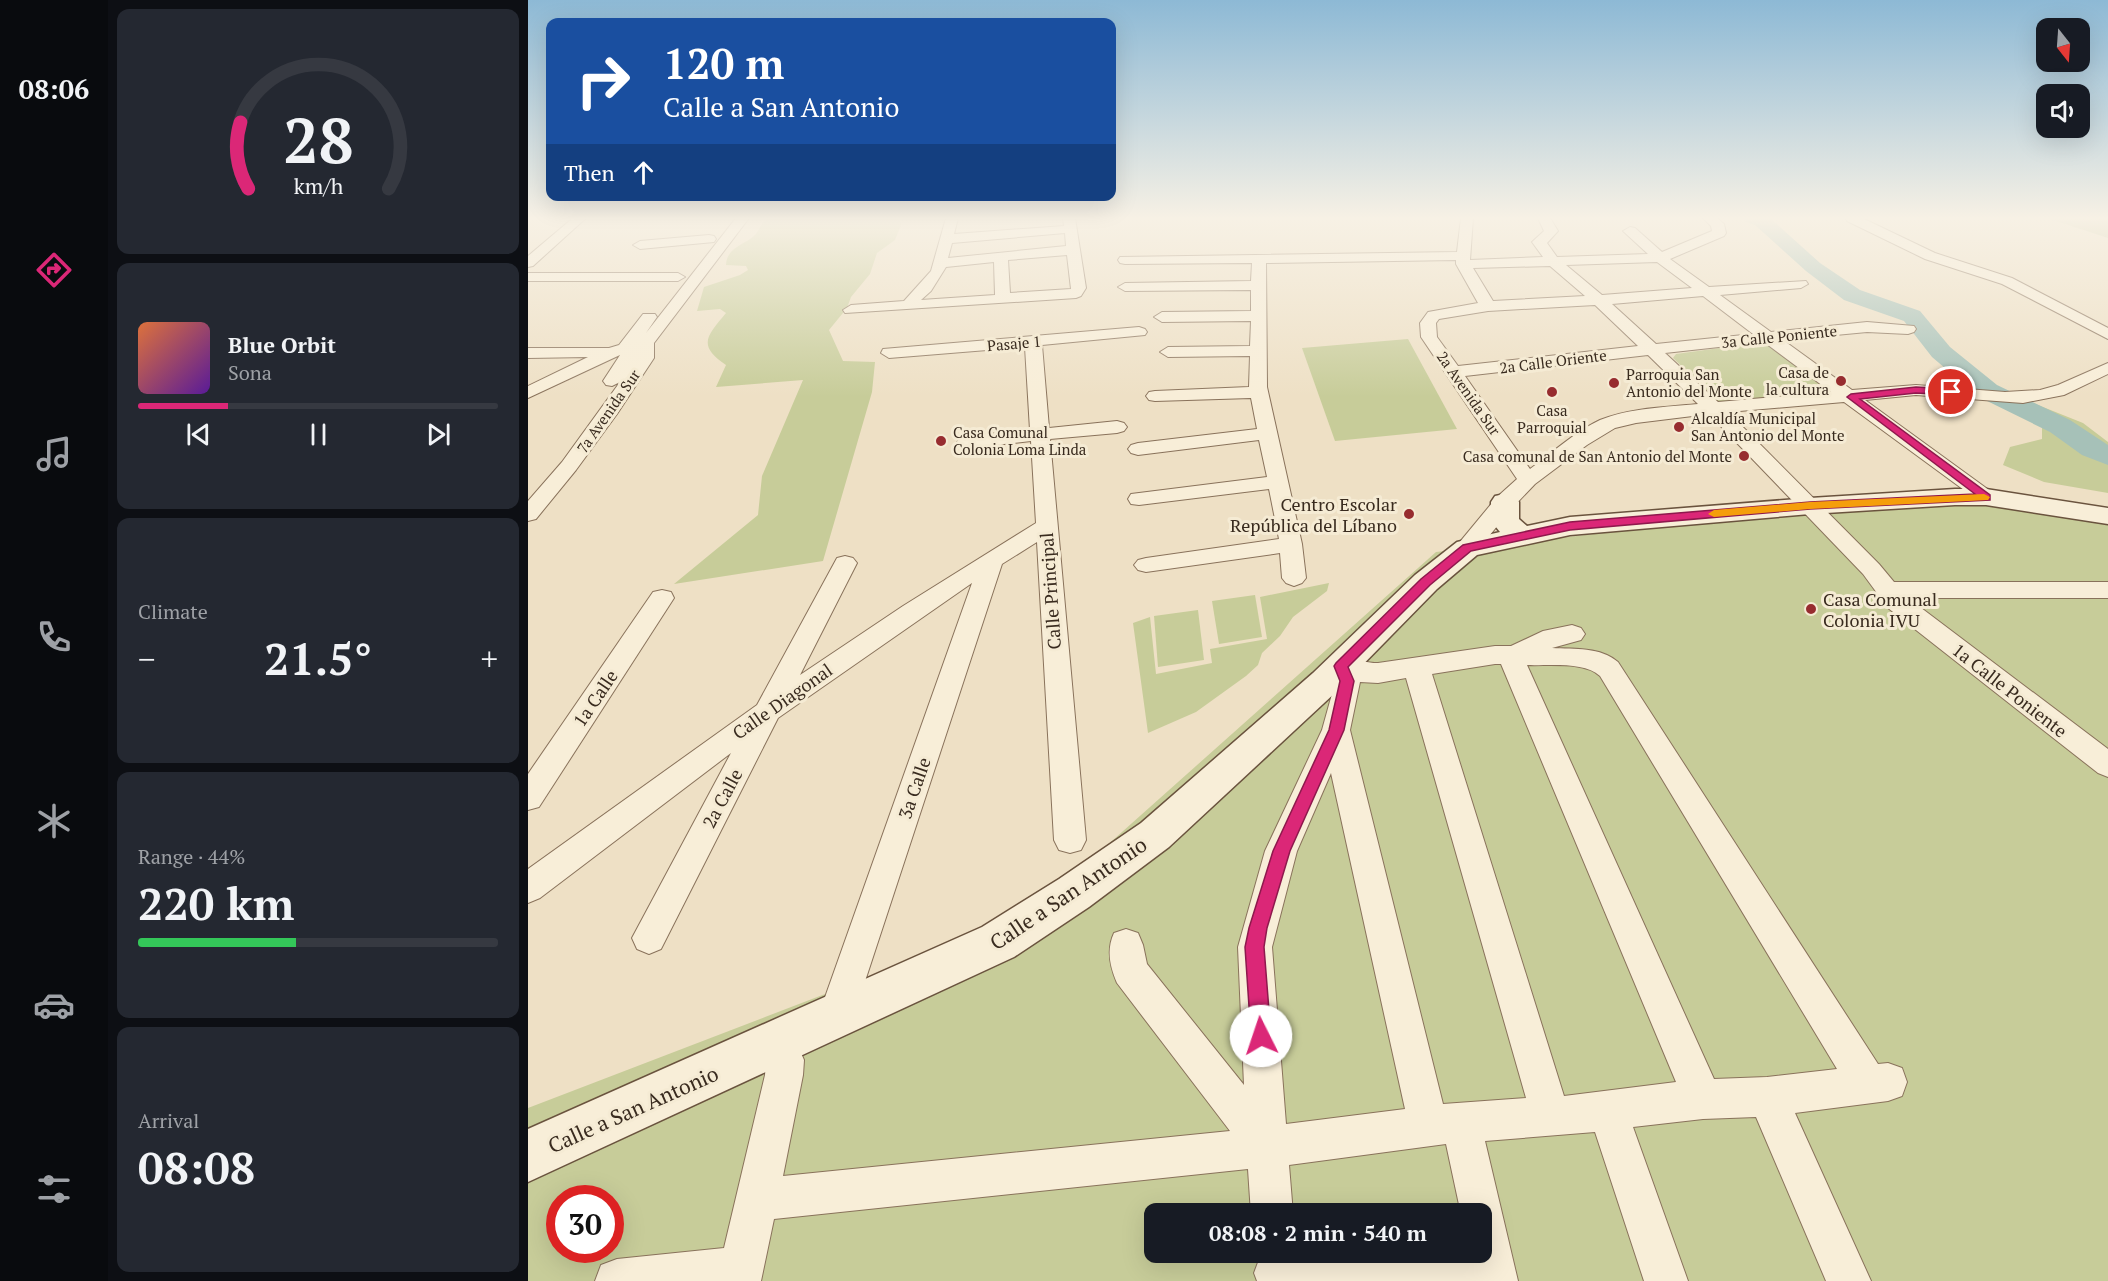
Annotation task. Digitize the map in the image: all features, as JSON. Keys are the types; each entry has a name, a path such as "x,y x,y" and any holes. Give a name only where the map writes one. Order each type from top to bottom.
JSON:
{"street":[{"name":"7a Avenida Sur","path":"528,489 627,361 629,354 619,350 677,278"},
{"name":"7a Avenida Sur","path":"528,513 569,466 608,414 645,358 646,343 697,278"},
{"path":"912,304 912,300 926,288 933,278"},
{"path":"1002,278 1003,299"},
{"path":"851,310 1076,293 1079,288 1077,278"},
{"path":"1258,278 1259,392 1291,544 1294,578"},
{"path":"1473,278 1488,306 1801,284"},
{"name":"1a Calle Poniente","path":"1573,278 1650,350 1702,409 1810,506 1871,569 1897,602 2108,765"},
{"path":"1688,278 1986,497"},
{"path":"1995,278 2108,334"},
{"path":"1125,286 1258,285"},
{"name":"2a Avenida Sur","path":"1488,306 1434,315 1428,323 1429,337 1528,480"},
{"path":"1162,317 1258,316"},
{"name":"3a Calle Poniente","path":"1650,350 1857,328 1908,329"},
{"name":"Pasaje 1","path":"889,353 1139,332"},
{"name":"Calle Principal","path":"1033,341 1070,840"},
{"path":"528,393 619,350 646,343"},
{"path":"2108,347 2105,350 2108,353"},
{"path":"528,353 619,350"},
{"name":"2a Calle Oriente","path":"1455,372 1650,350"},
{"path":"1168,352 1257,351"},
{"path":"1467,548 1505,502 1528,480 1580,441 1608,424 1635,417 1702,409 1933,390 1986,397 2017,397 2057,392 2108,368"},
{"path":"1155,396 1259,392"},
{"path":"967,442 1117,427"},
{"path":"1138,449 1268,433"},
{"path":"1139,499 1278,482"},
{"path":"1467,548 1570,526 1810,506 1986,497 2108,516"},
{"path":"1505,502 1505,520 1520,536"},
{"name":"Calle Diagonal","path":"528,888 769,709 992,559 1045,527"},
{"path":"1146,565 1291,544"},
{"name":"Calle a San Antonio","path":"528,1156 998,942 1074,893 1155,835 1341,666 1426,582 1467,548"},
{"name":"3a Calle","path":"836,1017 992,559"},
{"name":"2a Calle","path":"649,938 845,563"},
{"path":"1887,591 2108,590"},
{"name":"1a Calle","path":"528,798 662,598"},
{"path":"1511,658 1552,637 1572,634"},
{"path":"758,1200 1268,1148 1445,1125 1551,1117 1703,1100 1767,1097 1878,1083 1609,669 1601,662 1575,658 1495,656 1417,669 1363,673 1341,666"},
{"path":"1511,658 1703,1100"},
{"path":"1271,1203 1255,947 1281,851 1336,730 1347,681 1341,666"},
{"path":"1417,669 1551,1117"},
{"path":"1336,730 1445,1125 1477,1203"},
{"path":"1126,945 1130,970 1268,1148"},
{"path":"617,1281 740,1275 784,1075 785,1060 778,1043"},
{"path":"1767,1097 1849,1281"},
{"path":"1608,1111 1666,1281"},
{"path":"1275,1269 1494,1272"}],"green space":[{"path":"732,278 867,278 829,330 843,361 875,362 872,392 823,561 674,584 758,515 762,476 803,380 716,387 726,365 711,352 708,340 726,313 720,309 697,311 704,287"},
{"path":"1408,339 1457,429 1335,441 1302,348"},
{"path":"1763,342 1772,344 1836,392 1720,403 1673,358 1676,354"},
{"path":"2033,403 2083,423 2108,442 2108,493 2044,482 2003,465 2010,447 2042,439 2042,427 2003,405"},
{"path":"1981,490 2108,508 2108,1281 528,1281 528,1108 1023,918 1436,552"},
{"path":"1329,583 1327,591 1293,617 1280,636 1262,653 1258,665 1246,676 1196,712 1148,733 1133,623 1150,617 1156,674 1212,663 1210,649 1267,639 1260,597"},
{"path":"1255,595 1262,637 1219,644 1212,601"},
{"path":"1198,610 1204,660 1158,667 1154,616"}],"waterway":[{"path":"1828,278 1852,295 1912,316 1941,352 1988,391 2060,426 2092,449 2108,456"}],"slow traffic":[{"path":"1714,514 1810,506 1984,497"}],"place":[{"name":"Casa de la cultura","path":"1841,381"},
{"name":"Parroquia San Antonio del Monte","path":"1614,383"},
{"name":"Casa Parroquial","path":"1552,392"},
{"name":"Alcaldía Municipal San Antonio del Monte","path":"1679,427"},
{"name":"Casa Comunal Colonia Loma Linda","path":"941,441"},
{"name":"Casa comunal de San Antonio del Monte","path":"1744,456"},
{"name":"Centro Escolar República del Líbano","path":"1409,514"},
{"name":"Casa Comunal Colonia IVU","path":"1811,609"}],"route":[{"path":"1261,1036 1255,947 1258,928 1281,851 1336,730 1347,681 1341,666 1426,582 1467,548 1570,526 1810,506 1986,497 1851,397 1916,390 1951,392"}]}
